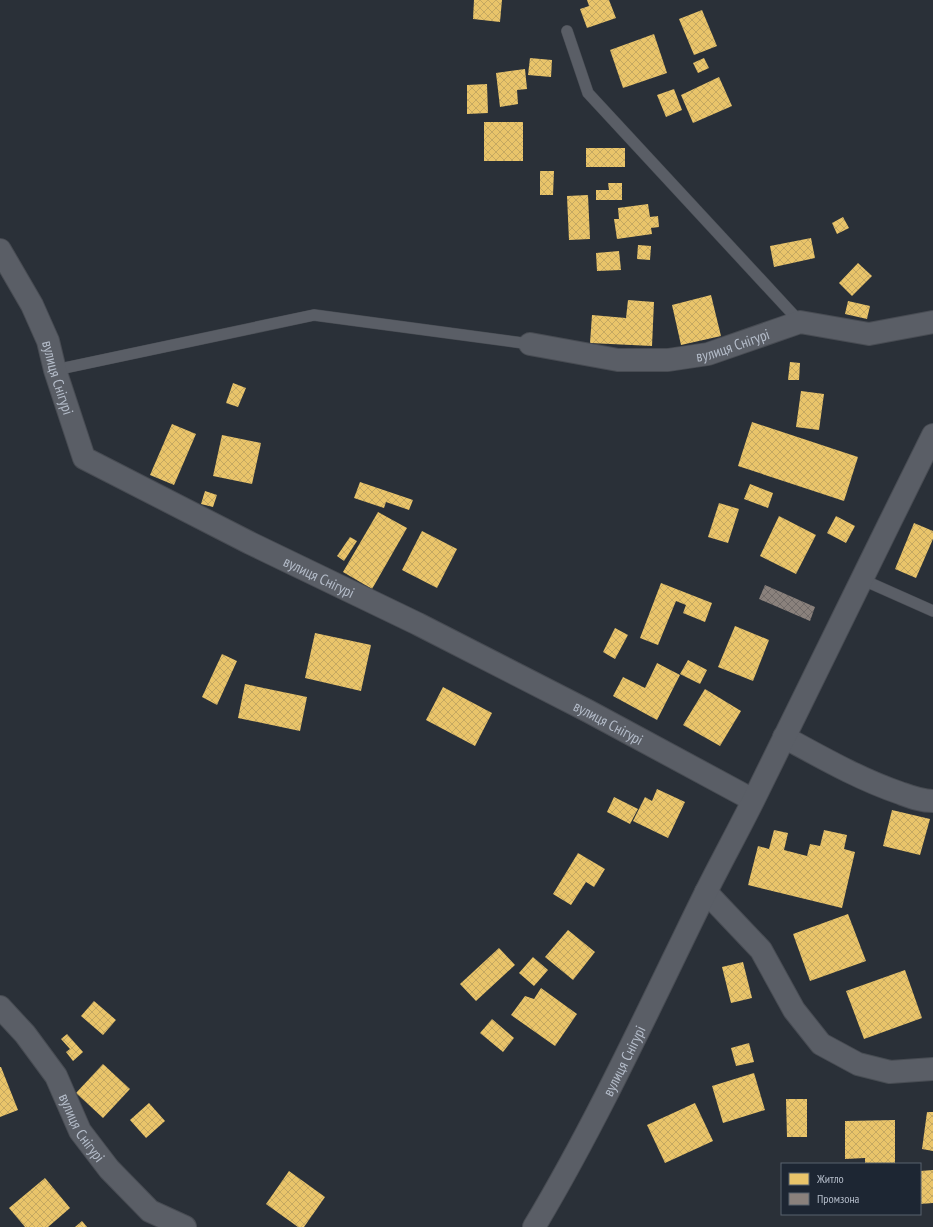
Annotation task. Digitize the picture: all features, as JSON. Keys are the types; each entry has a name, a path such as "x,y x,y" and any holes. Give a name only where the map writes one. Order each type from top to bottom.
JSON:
{"street":[{"name":"вулиця Снігурі","path":"0,250 32,305 48,341 55,370 84,458 250,543 418,624 588,711 754,800"},
{"name":"вулиця Снігурі","path":"530,344 618,360 668,360 708,354 800,322 869,334 933,322"},
{"name":"вулиця Снігурі","path":"534,1227 556,1191 589,1130 706,892 754,800 861,578 933,435"},
{"path":"784,737 854,774 891,790 924,801 933,801"},
{"path":"706,892 761,950 794,1010 821,1044 858,1064 890,1072 933,1069"},
{"name":"вулиця Снігурі","path":"0,1007 25,1034 56,1076 80,1130 109,1169 150,1211 185,1227"}],"lane":[{"path":"567,31 588,93 800,322"},
{"path":"55,370 314,315 530,344"},
{"path":"861,578 933,611"}],"building: Житло":[{"path":"474,0 502,0 500,22 473,19"},
{"path":"587,0 609,0 616,18 587,28 580,9 589,6"},
{"path":"702,10 717,46 694,55 679,19"},
{"path":"654,34 667,73 623,88 610,50"},
{"path":"530,58 552,60 551,77 528,75"},
{"path":"704,58 709,68 698,73 693,63"},
{"path":"525,69 527,89 517,90 518,104 500,107 496,73"},
{"path":"719,77 732,106 693,123 681,95"},
{"path":"487,84 488,113 467,114 467,85"},
{"path":"674,89 682,110 666,117 657,95"},
{"path":"484,122 523,122 523,161 484,161"},
{"path":"586,148 625,148 625,167 586,167"},
{"path":"540,171 554,171 553,195 540,195"},
{"path":"608,183 622,183 622,200 596,200 596,190 609,190"},
{"path":"588,195 590,239 569,240 567,196"},
{"path":"648,204 650,217 658,216 659,227 651,228 652,234 617,239 614,219 619,219 618,208"},
{"path":"843,217 849,228 837,234 832,223"},
{"path":"811,238 815,258 774,267 770,246"},
{"path":"638,245 651,246 650,260 637,259"},
{"path":"619,251 621,270 597,271 596,253"},
{"path":"858,263 872,276 852,296 839,283"},
{"path":"711,295 721,336 681,345 672,305"},
{"path":"628,300 654,302 652,346 590,343 592,315 626,318"},
{"path":"848,301 870,306 867,319 845,314"},
{"path":"790,362 800,363 799,380 788,380"},
{"path":"233,383 246,388 238,407 226,403"},
{"path":"801,391 824,394 819,430 796,427"},
{"path":"752,422 858,457 844,501 738,466"},
{"path":"172,424 196,434 174,485 150,475"},
{"path":"222,435 261,443 252,484 213,476"},
{"path":"360,482 413,500 409,510 386,502 384,508 354,498"},
{"path":"750,484 773,493 768,508 744,499"},
{"path":"205,491 217,495 213,507 201,504"},
{"path":"719,503 739,509 728,543 708,537"},
{"path":"378,512 407,528 372,589 343,572"},
{"path":"779,516 816,535 796,574 760,556"},
{"path":"836,516 855,526 846,543 827,533"},
{"path":"914,523 933,531 933,539 916,578 895,569"},
{"path":"422,531 457,549 437,588 402,570"},
{"path":"350,537 357,541 344,561 337,556"},
{"path":"661,583 712,603 705,622 683,613 686,605 676,601 658,645 640,638"},
{"path":"735,626 769,640 753,681 718,667"},
{"path":"615,628 628,635 615,659 603,652"},
{"path":"315,633 371,645 361,691 305,678"},
{"path":"222,654 237,661 217,705 202,697"},
{"path":"688,660 707,670 700,684 680,674"},
{"path":"657,663 680,675 657,720 613,696 623,677 645,688"},
{"path":"245,684 307,697 300,731 238,718"},
{"path":"443,687 492,713 475,746 426,720"},
{"path":"705,689 741,711 720,746 683,725"},
{"path":"657,789 685,802 668,838 633,821 645,797 652,801"},
{"path":"614,797 638,809 630,824 607,812"},
{"path":"892,810 930,819 920,855 883,846"},
{"path":"774,830 788,833 784,850 807,856 810,844 820,846 824,830 847,835 844,849 855,852 842,908 748,885 758,846 769,849"},
{"path":"578,853 605,869 594,887 586,882 571,905 553,894"},
{"path":"848,914 866,961 810,981 793,934"},
{"path":"568,930 595,952 573,980 545,957"},
{"path":"499,948 515,965 476,1001 460,984"},
{"path":"533,957 548,970 534,986 519,973"},
{"path":"743,962 752,998 731,1003 722,967"},
{"path":"905,970 922,1018 864,1039 846,991"},
{"path":"541,988 577,1014 555,1046 511,1015 525,996 534,999"},
{"path":"94,1001 116,1020 103,1035 81,1016"},
{"path":"492,1019 514,1038 503,1052 480,1033"},
{"path":"67,1034 83,1052 73,1061 66,1052 70,1049 61,1039"},
{"path":"749,1043 754,1062 736,1066 731,1048"},
{"path":"103,1064 130,1089 103,1118 76,1093"},
{"path":"0,1067 18,1110 0,1117"},
{"path":"754,1073 765,1110 723,1123 712,1086"},
{"path":"786,1099 807,1099 807,1137 787,1137"},
{"path":"149,1103 165,1121 146,1138 130,1120"},
{"path":"695,1103 713,1141 665,1163 647,1125"},
{"path":"927,1112 933,1112 933,1151 922,1149"},
{"path":"895,1120 895,1163 865,1163 865,1158 845,1159 845,1121"},
{"path":"933,1170 933,1203 921,1204 921,1171"},
{"path":"289,1171 325,1197 304,1227 298,1227 266,1204"},
{"path":"45,1178 70,1208 48,1227 25,1227 9,1208"},
{"path":"82,1221 87,1227 75,1227"}],"building: Промзона":[{"path":"765,585 815,607 810,621 759,599"}]}
